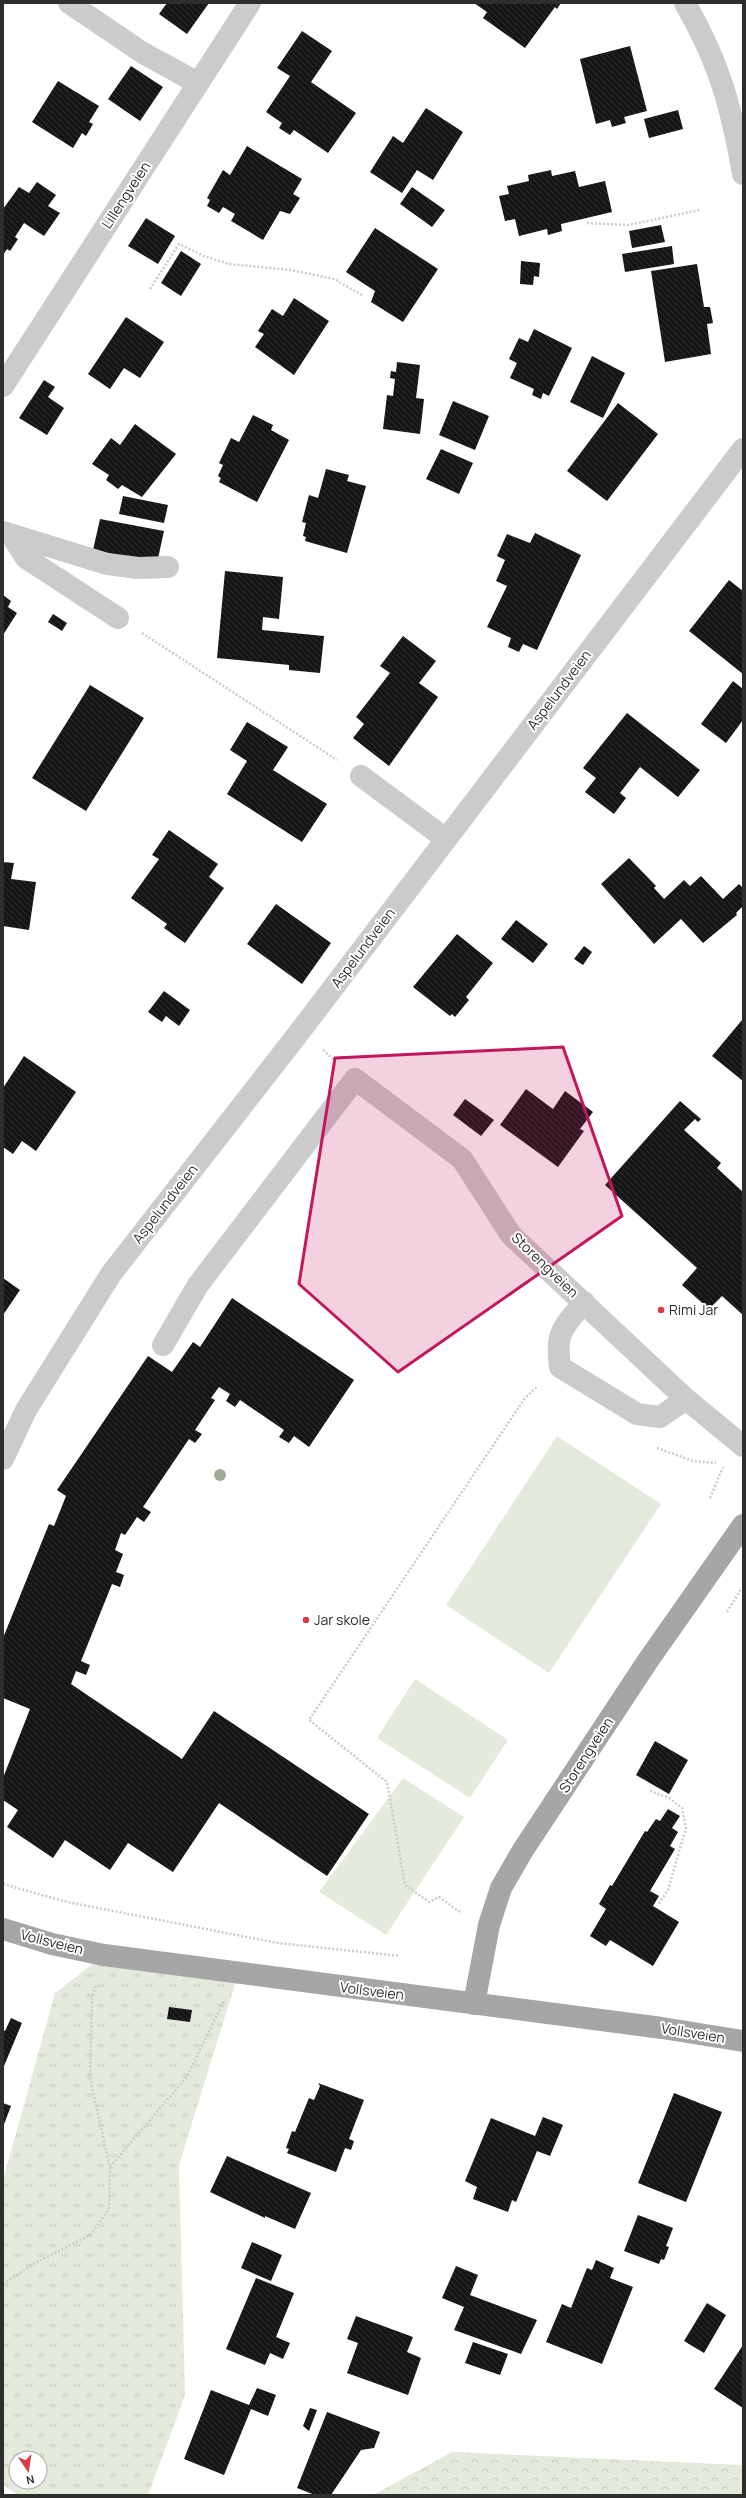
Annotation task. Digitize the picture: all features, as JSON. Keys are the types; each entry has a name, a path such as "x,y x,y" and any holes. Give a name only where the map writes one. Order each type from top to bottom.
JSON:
{"main road":[{"name":"Storengveien","path":"474,2004 489,1926 501,1888 524,1850 647,1662 743,1525"},
{"name":"Vollsveien","path":"3,1930 52,1944 104,1955 743,2041"}],"street":[{"path":"69,3 143,53 198,83"},
{"name":"Lillengveien","path":"3,386 250,3"},
{"path":"684,3 704,36 719,70 730,106 743,174"},
{"name":"Aspelundveien","path":"3,1459 26,1410 111,1274 301,1030 743,449"},
{"path":"8,534 107,564 138,568 168,567"},
{"path":"8,534 26,558 118,618"},
{"path":"361,776 446,839"},
{"path":"163,1345 198,1285 355,1079"},
{"name":"Storengveien","path":"355,1079 462,1159 511,1235 686,1399 743,1446"},
{"path":"584,1302 560,1332 558,1351 560,1367 637,1414 660,1417 686,1399"}],"path":[{"path":"587,223 628,225 700,210"},
{"path":"150,289 179,244 204,256 229,264 291,270 334,278 362,295"},
{"path":"118,618 361,776"},
{"path":"301,1030 355,1079"},
{"path":"460,1912 439,1897 429,1902 405,1885 387,1782 309,1720 525,1398 560,1367"},
{"path":"651,1446 693,1462 724,1464"},
{"path":"727,1612 743,1588"},
{"path":"650,1791 669,1798 682,1808 686,1828 668,1890 658,1905"},
{"path":"3,1884 67,1902 278,1943 400,1956"},
{"path":"3,2284 33,2264 90,2235 109,2209 110,2168 90,2079 92,1999 104,1955"},
{"path":"110,2168 186,2078 238,1974"}],"highlighted area":[{"path":"563,1047 622,1216 398,1372 299,1284 335,1058"}],"green space":[{"path":"557,1436 661,1504 549,1673 446,1605"},
{"path":"415,1679 508,1740 470,1798 377,1738"},
{"path":"403,1778 464,1817 386,1935 319,1892"},
{"path":"104,1955 238,1974 179,2165 185,2395 148,2495 18,2495 10,2490 48,2490 48,2450 8,2450 8,2488 3,2485 3,2180 55,1993"},
{"path":"452,2452 743,2465 743,2495 373,2495"}],"building":[{"path":"167,3 209,3 187,34 159,14"},
{"path":"474,3 561,3 557,9 555,7 525,48 483,18 487,12"},
{"path":"302,31 332,51 311,82 356,113 328,153 294,130 290,135 279,128 282,123 266,112 290,76 277,68"},
{"path":"630,46 647,111 624,117 626,123 612,127 610,120 596,124 580,59"},
{"path":"131,66 163,87 140,121 108,99"},
{"path":"58,81 99,106 89,122 93,124 86,136 82,133 73,148 32,122"},
{"path":"426,108 463,132 433,180 417,170 402,193 370,172 393,136 403,143"},
{"path":"678,110 683,129 649,138 644,119"},
{"path":"247,146 302,179 293,194 300,198 290,214 280,211 263,240 231,221 235,214 223,207 219,213 207,206 210,200 207,198 223,170 230,175"},
{"path":"551,170 552,176 575,171 579,187 605,181 612,212 561,224 562,231 548,235 547,229 519,236 515,219 505,221 499,196 509,194 507,186 529,181 528,175"},
{"path":"37,182 56,195 48,206 60,213 44,236 24,223 15,237 18,239 10,251 7,249 3,255 3,209 19,187 29,193"},
{"path":"412,187 445,210 432,227 400,204"},
{"path":"146,218 175,236 158,264 128,246"},
{"path":"661,225 665,242 632,248 629,231"},
{"path":"375,228 438,269 403,322 371,302 375,291 346,272"},
{"path":"672,246 674,264 625,272 622,254"},
{"path":"181,251 201,264 181,296 161,283"},
{"path":"521,261 540,263 539,277 534,276 533,285 520,284"},
{"path":"697,264 704,307 710,307 713,323 707,324 711,354 665,362 651,271"},
{"path":"294,298 329,321 294,375 255,347 264,334 258,331 272,309 283,316"},
{"path":"126,317 164,342 140,378 124,368 110,389 88,374"},
{"path":"534,329 572,348 549,396 543,393 541,399 532,395 534,389 510,378 517,363 509,359 519,338 528,342"},
{"path":"592,356 625,373 603,418 570,402"},
{"path":"397,362 420,365 416,398 424,399 420,434 383,429 387,395 393,396 395,379 390,378 391,371 396,372"},
{"path":"44,380 55,387 48,397 64,408 47,435 19,418"},
{"path":"453,401 489,416 475,450 439,435"},
{"path":"618,403 658,434 607,501 567,471"},
{"path":"253,415 273,425 271,430 289,440 257,502 219,482 221,478 218,476 223,465 219,463 231,438 239,442"},
{"path":"135,424 176,454 142,497 122,485 118,489 106,480 109,475 92,464 111,438 120,445"},
{"path":"441,449 473,463 459,494 426,479"},
{"path":"326,469 349,475 347,481 366,486 347,553 305,541 306,537 303,536 306,523 302,522 309,495 318,498"},
{"path":"123,496 168,505 164,523 119,514"},
{"path":"100,519 164,531 157,563 93,550"},
{"path":"535,533 581,555 537,650 523,644 519,652 508,647 511,638 487,627 507,586 496,581 505,560 497,556 507,534 530,543"},
{"path":"225,571 283,577 279,619 263,617 262,630 324,636 320,673 289,670 289,665 217,658"},
{"path":"729,580 743,591 743,674 689,631"},
{"path":"3,595 11,601 8,607 17,613 3,635"},
{"path":"53,614 67,623 62,631 48,622"},
{"path":"403,636 436,661 419,683 438,697 389,766 353,738 364,724 356,717 390,673 380,666"},
{"path":"733,681 743,689 743,720 726,743 701,724"},
{"path":"90,685 144,718 86,811 32,778"},
{"path":"627,713 700,770 678,797 640,767 620,793 626,798 614,814 585,792 596,778 583,768"},
{"path":"247,722 288,747 273,770 327,804 302,842 227,794 247,761 230,750"},
{"path":"169,830 218,864 209,877 224,888 185,943 164,928 167,924 131,898 159,859 152,855"},
{"path":"629,858 656,886 654,888 664,899 684,880 690,886 701,876 723,899 739,884 743,888 743,906 736,913 737,915 703,943 681,919 654,944 601,884"},
{"path":"3,862 14,863 11,879 36,882 29,930 3,926"},
{"path":"276,904 331,943 302,984 247,944"},
{"path":"516,920 548,944 533,963 501,939"},
{"path":"457,934 493,963 466,997 469,1000 455,1017 452,1014 450,1016 413,987"},
{"path":"584,946 592,952 583,965 574,959"},
{"path":"164,991 190,1010 179,1026 166,1016 162,1022 148,1012"},
{"path":"742,1020 743,1021 743,1081 712,1056"},
{"path":"24,1056 76,1092 36,1151 22,1141 13,1154 3,1147 3,1088"},
{"path":"526,1089 553,1109 565,1091 593,1112 580,1129 584,1131 558,1167 500,1125"},
{"path":"465,1099 494,1120 481,1136 453,1115"},
{"path":"680,1101 701,1119 698,1122 695,1119 684,1130 721,1163 717,1168 743,1192 743,1315 722,1296 709,1309 682,1285 697,1268 605,1185"},
{"path":"3,1278 20,1290 3,1315"},
{"path":"232,1298 354,1380 309,1447 294,1436 289,1443 279,1437 284,1430 240,1400 235,1407 226,1401 230,1394 219,1387 211,1398 215,1400 195,1430 202,1434 195,1443 189,1439 143,1507 151,1512 144,1522 137,1517 125,1535 121,1533 115,1550 123,1554 116,1572 124,1575 120,1587 112,1584 81,1661 90,1665 86,1675 76,1671 71,1684 182,1759 214,1711 369,1814 327,1876 219,1803 173,1872 128,1843 110,1870 65,1840 53,1858 7,1827 18,1810 3,1800 3,1778 30,1709 3,1698 3,1638 49,1524 54,1526 66,1496 57,1490 148,1356 172,1372 193,1342 200,1347"},
{"path":"655,1741 688,1760 669,1794 636,1775"},
{"path":"668,1809 680,1816 672,1828 678,1832 670,1846 675,1849 650,1891 659,1896 653,1906 679,1922 653,1966 610,1940 606,1946 590,1936 606,1909 599,1904 610,1885 612,1886 645,1831 647,1832 656,1819 660,1821"},
{"path":"169,2007 192,2010 190,2022 167,2019"},
{"path":"11,2018 22,2023 4,2066 3,2030 5,2031"},
{"path":"318,2083 364,2100 349,2139 354,2141 351,2150 345,2148 336,2172 287,2153 289,2149 286,2148 292,2131 295,2132 309,2098 314,2100 320,2086"},
{"path":"674,2093 722,2112 686,2202 638,2183"},
{"path":"3,2103 11,2106 3,2127"},
{"path":"543,2117 563,2125 550,2156 537,2151 516,2202 512,2200 508,2212 473,2199 477,2187 465,2181 491,2118 535,2136"},
{"path":"227,2156 311,2193 295,2229 265,2216 265,2218 210,2192"},
{"path":"638,2215 673,2228 666,2246 669,2247 664,2260 661,2259 659,2264 624,2251"},
{"path":"252,2242 282,2255 271,2281 241,2268"},
{"path":"596,2260 614,2268 610,2278 633,2287 602,2364 546,2342 562,2304 571,2308 587,2268 592,2270"},
{"path":"456,2266 478,2275 470,2295 537,2320 521,2354 454,2330 464,2307 442,2298"},
{"path":"256,2278 294,2293 276,2337 290,2343 283,2359 270,2353 265,2365 226,2349"},
{"path":"707,2303 726,2315 704,2353 684,2341"},
{"path":"356,2316 413,2337 407,2352 421,2358 408,2395 347,2373 358,2343 347,2339"},
{"path":"473,2342 508,2354 500,2375 465,2363"},
{"path":"743,2345 743,2408 714,2389"},
{"path":"257,2388 276,2395 268,2416 251,2409 224,2475 184,2459 211,2390 249,2405"},
{"path":"310,2408 317,2410 309,2431 303,2426"},
{"path":"327,2412 380,2432 374,2448 361,2450 331,2495 315,2495 297,2488"}],"place":[{"name":"Rimi Jar","path":"661,1310"},
{"name":"Jar skole","path":"306,1620"}]}
